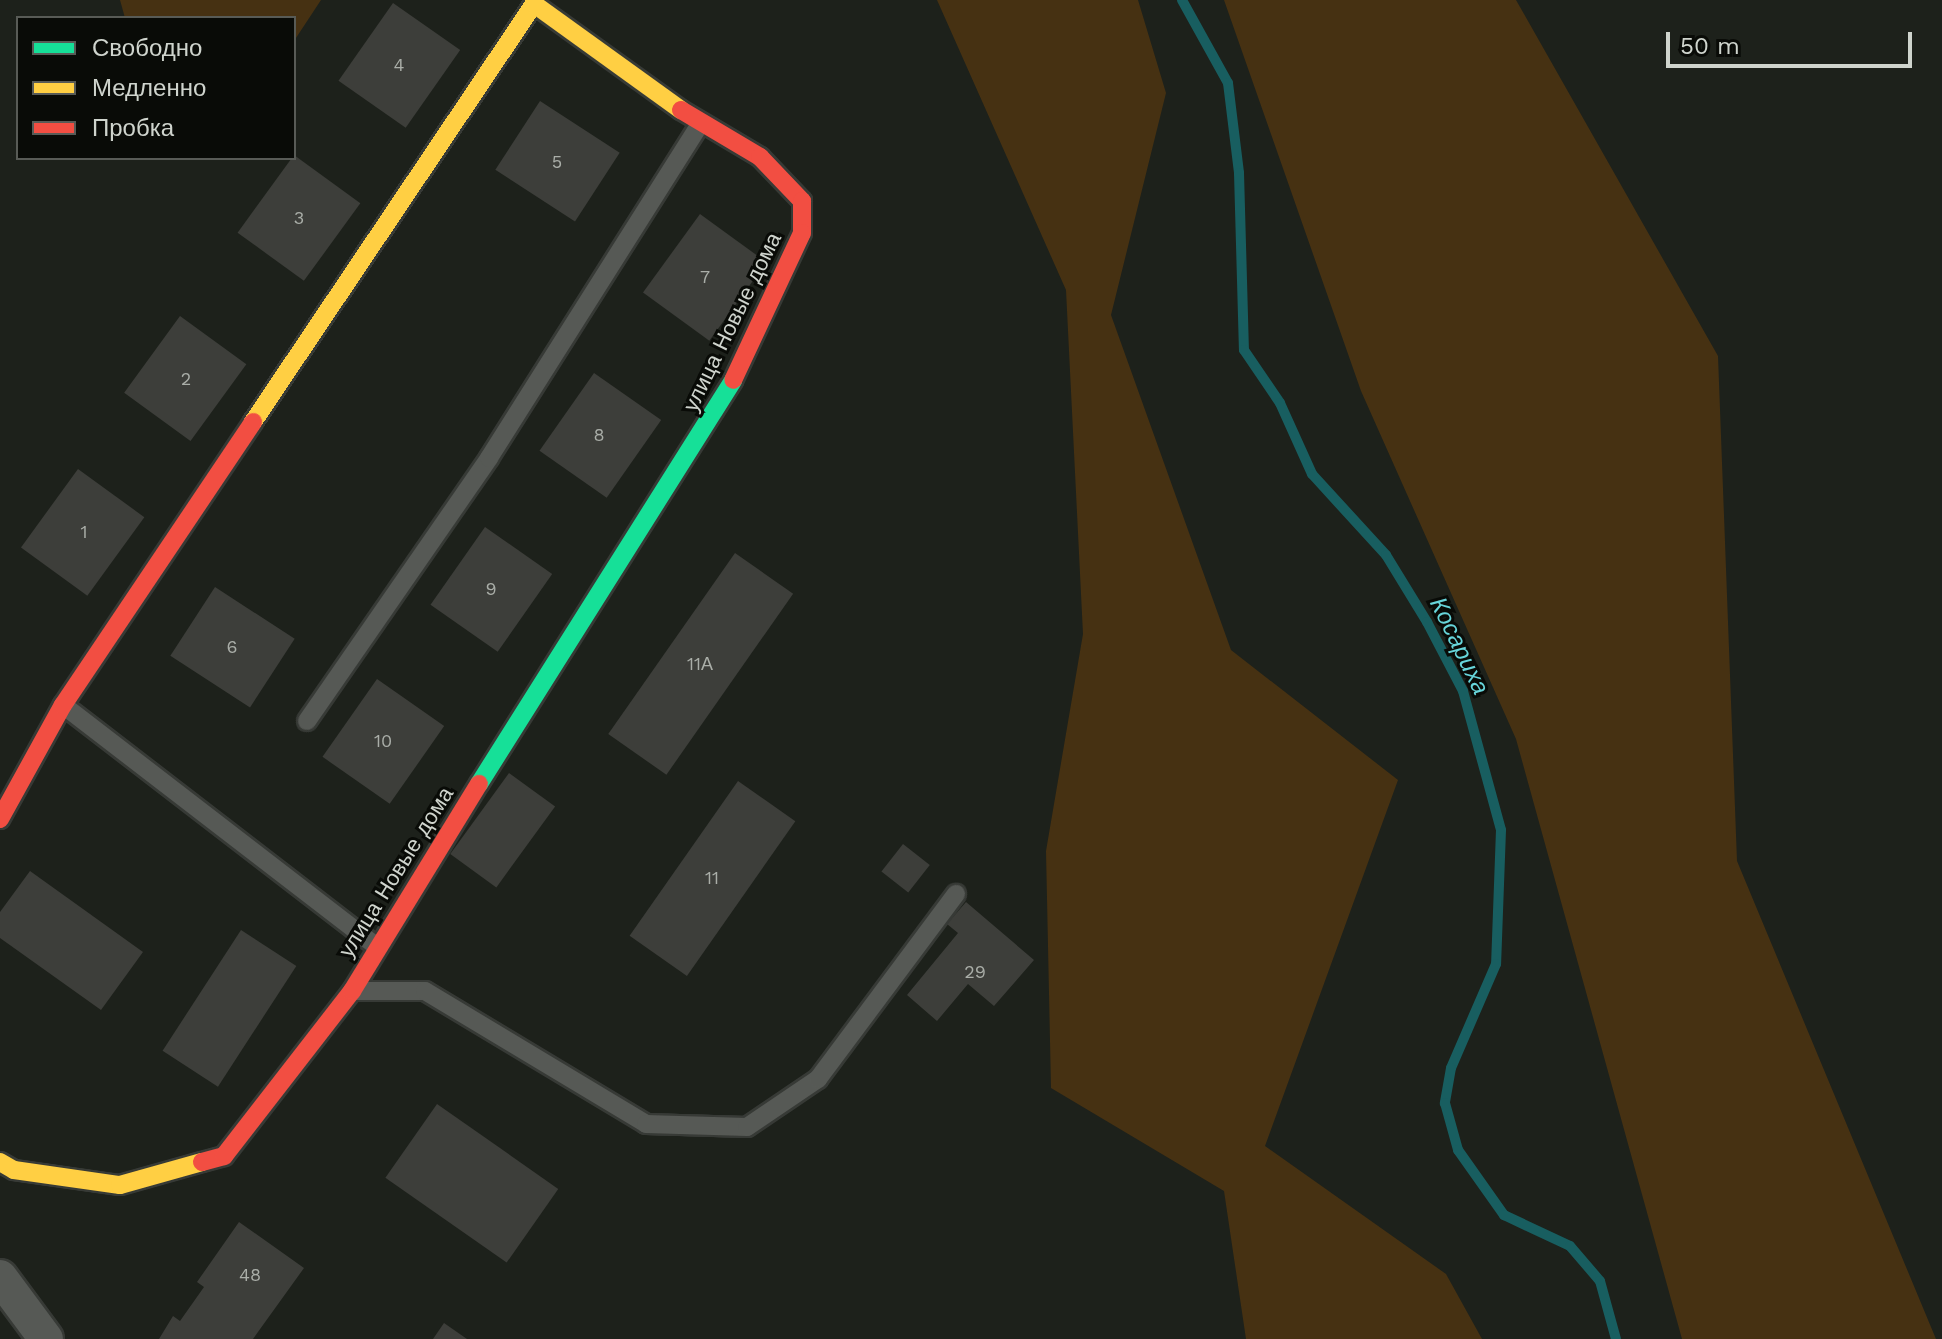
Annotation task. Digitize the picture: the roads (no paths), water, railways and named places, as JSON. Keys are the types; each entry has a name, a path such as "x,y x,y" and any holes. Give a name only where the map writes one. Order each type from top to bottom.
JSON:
{"street":[{"name":"улица Новые дома","path":"0,819 63,705 532,2 700,124 760,157 802,201 802,233 721,405 376,945 352,991 224,1156 120,1185 14,1170 0,1162"},
{"path":"0,1277 46,1339"}],"lane":[{"path":"307,721 489,458 700,124"},
{"path":"63,705 376,945"},
{"path":"352,991 425,991 646,1124 747,1127 818,1079 956,894"}],"waterway":[{"name":"Косариха","path":"1182,0 1228,83 1239,173 1244,350 1280,403 1312,474 1386,555 1427,622 1463,691 1501,830 1496,964 1451,1068 1445,1103 1458,1150 1504,1215 1570,1246 1600,1281 1616,1339"}]}
